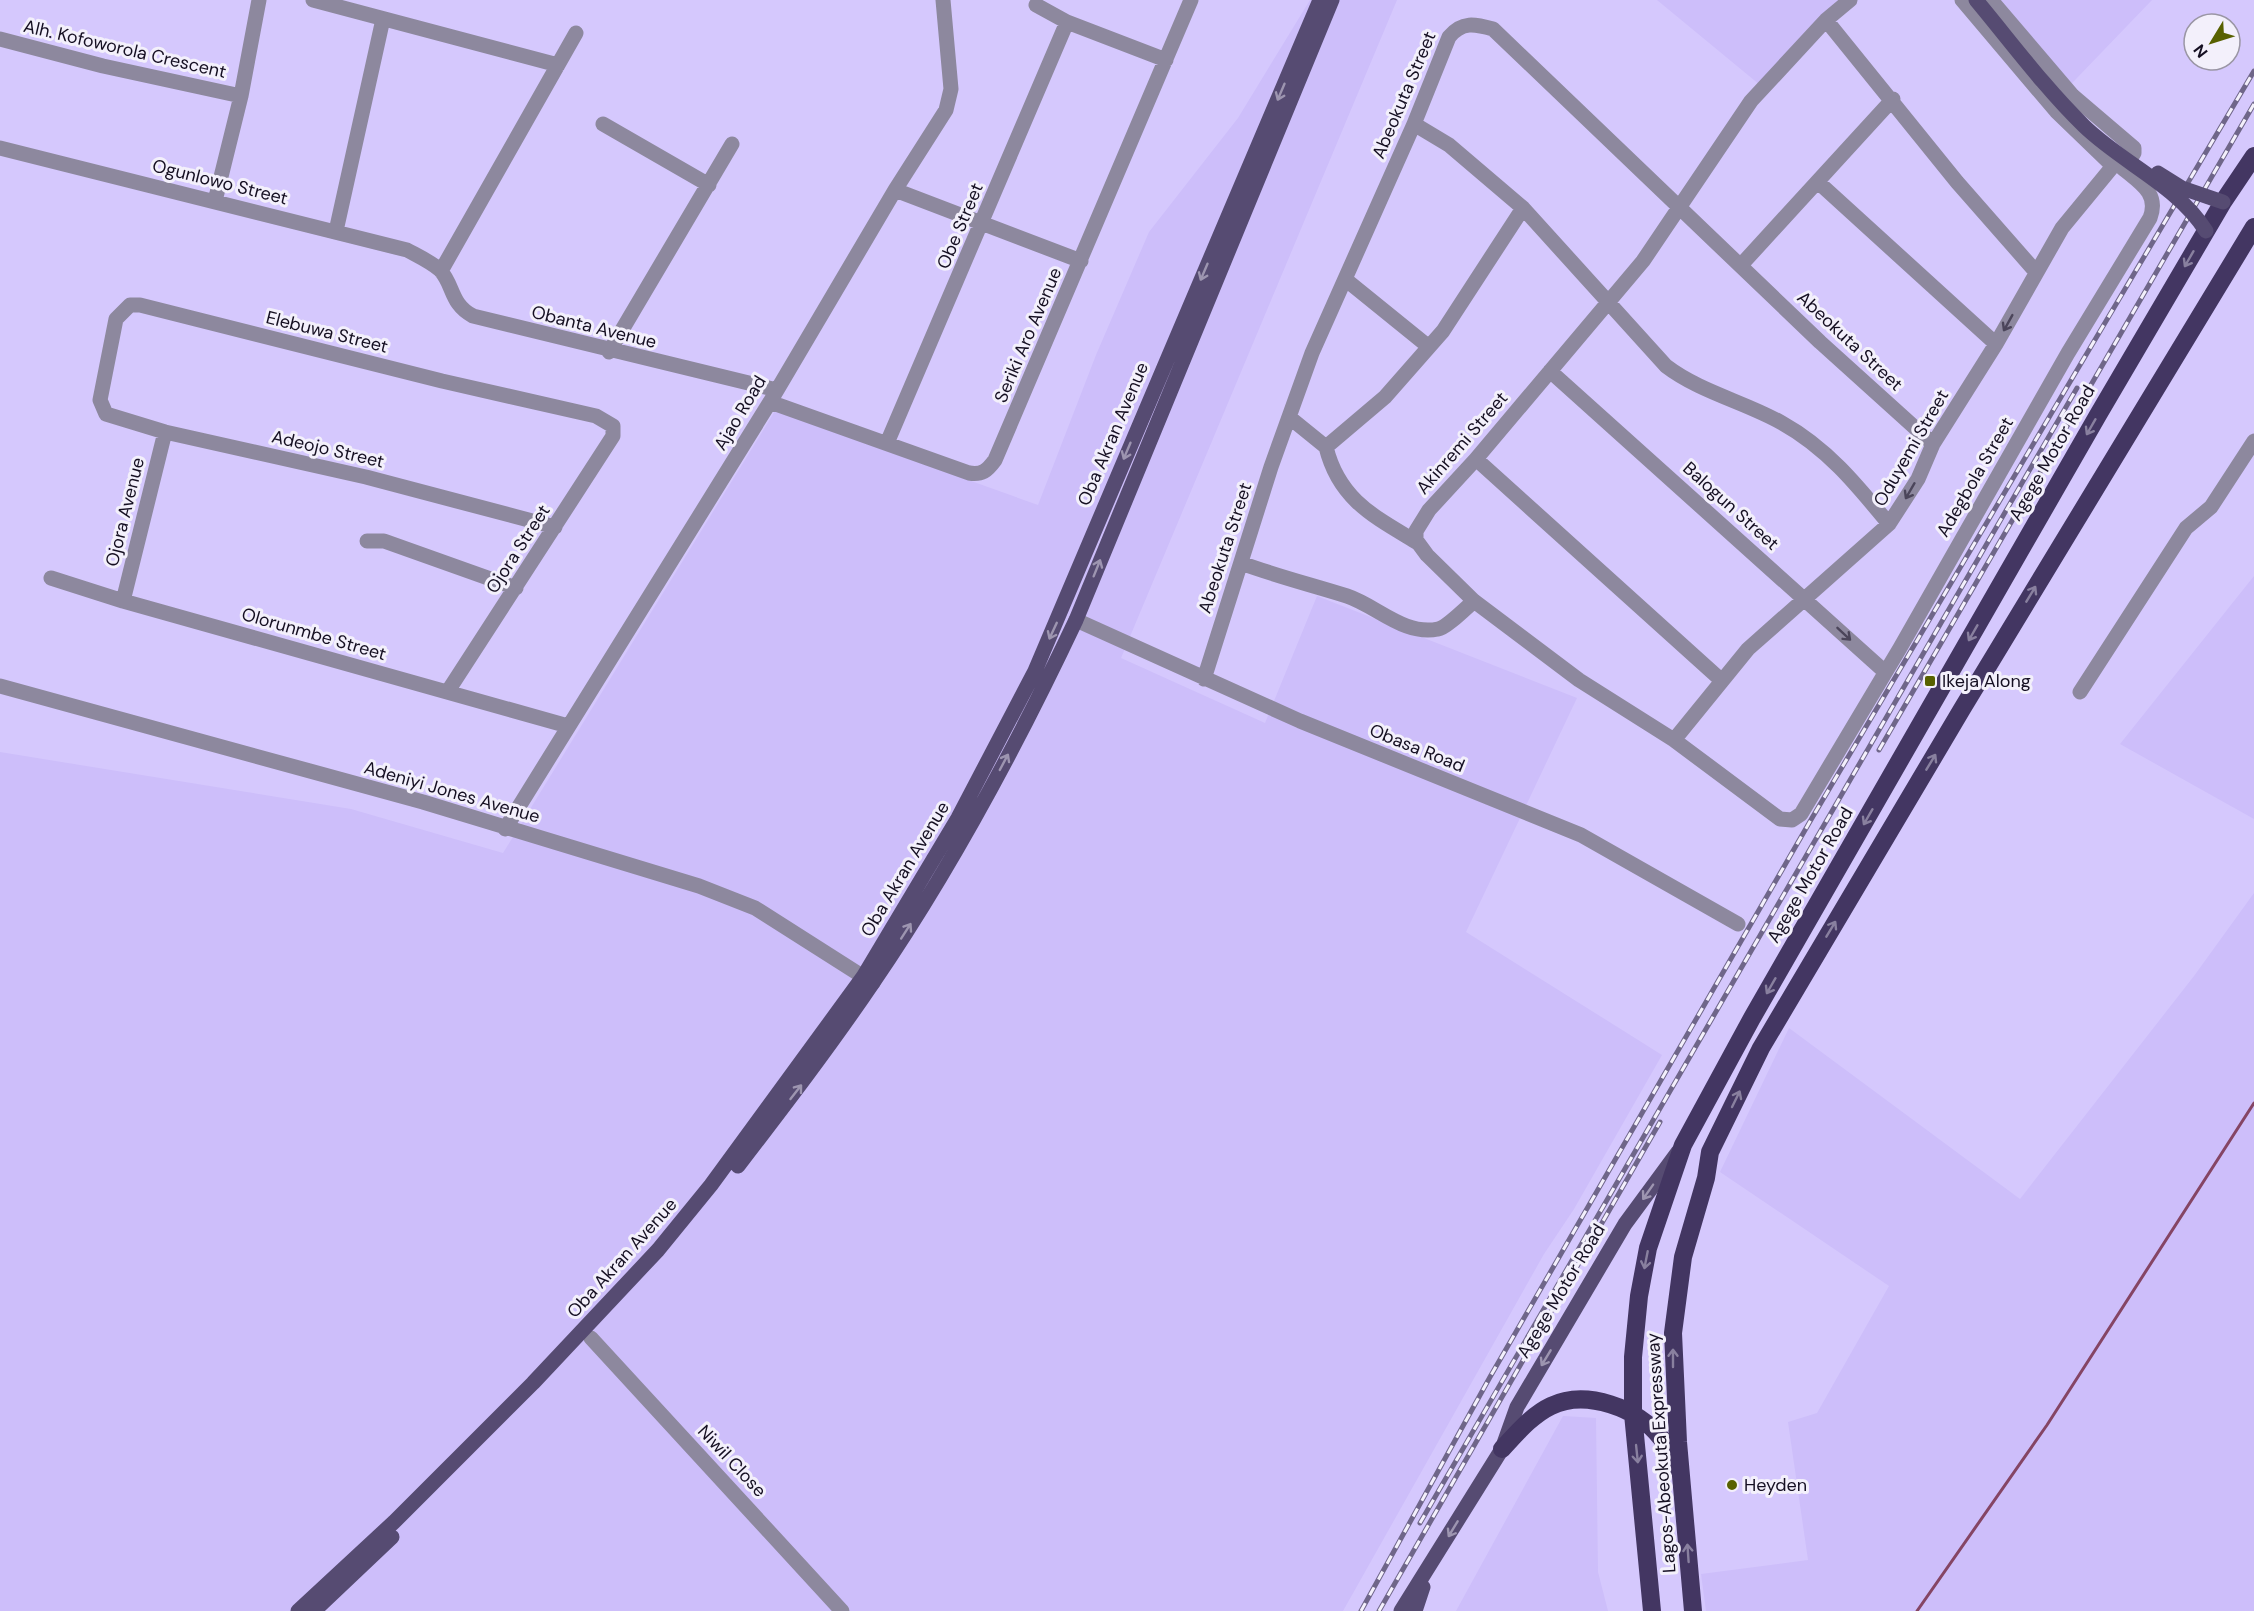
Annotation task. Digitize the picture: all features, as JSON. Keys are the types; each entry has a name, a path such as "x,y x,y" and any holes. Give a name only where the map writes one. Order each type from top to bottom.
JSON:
{"highway":[{"name":"Agege Motor Road","path":"1683,1145 1752,1018 1948,675 2223,202 2254,156"},
{"name":"Lagos-Abeokuta Expressway","path":"1693,1611 1673,1369 1676,1299 1683,1257 1706,1178 1710,1152 1773,1028 1962,708 2254,227"},
{"name":"Lagos-Abeokuta Expressway","path":"1652,1611 1633,1414 1633,1357 1642,1277 1657,1219 1683,1145"},
{"path":"1502,1449 1540,1412 1567,1401 1609,1404 1633,1414 1662,1438 1682,1478"}],"main road":[{"name":"Oba Akran Avenue","path":"298,1611 394,1521 533,1383 658,1250 711,1185 868,980 958,818 1035,671 1320,0"},
{"name":"Oba Akran Avenue","path":"314,1611 591,1338 692,1226 802,1083 970,826 1038,701 1076,620 1332,0"},
{"path":"1976,0 2055,95 2085,127 2117,154 2189,207 2206,231"},
{"path":"1986,0 2059,87 2090,119 2165,178 2182,188 2223,202"},
{"name":"Agege Motor Road","path":"1401,1611 1502,1449 1517,1407 1625,1224 1683,1145"},
{"path":"1415,1611 1430,1567"}],"street":[{"path":"215,201 241,96 259,0"},
{"path":"313,0 558,65"},
{"name":"Ajao Road","path":"505,829 773,396 950,100 950,63 943,0"},
{"name":"Seriki Aro Avenue","path":"773,396 887,443 969,473 979,474 988,471 995,460 1081,261 1191,0"},
{"name":"Akinremi Street","path":"1418,543 1416,531 1419,523 1610,303 1681,207 1751,101 1826,20 1850,0"},
{"path":"1962,0 2056,111 2117,166"},
{"name":"Oduyemi Street","path":"1674,740 1748,649 1804,597 1890,524 1918,479 1933,444 1996,344 2062,228 2117,166 2128,163 2134,153 2134,148 2073,96 1991,0"},
{"path":"1036,5 1067,22 1166,60"},
{"path":"336,231 383,19"},
{"path":"1826,20 1893,99 1957,182 2036,272"},
{"name":"Obe Street","path":"887,443 983,224 1067,22"},
{"name":"Abeokuta Street","path":"1204,679 1312,353 1414,124 1449,37 1455,30 1472,23 1493,30 1742,264 1820,342 1933,444"},
{"path":"441,271 576,33"},
{"name":"Alh. Kofoworola Crescent","path":"0,39 104,66 241,96"},
{"path":"1742,264 1893,99"},
{"path":"603,124 709,185"},
{"path":"1414,124 1449,145 1523,208 1610,303 1657,359 1675,374 1782,423 1825,451 1890,524"},
{"path":"609,352 732,144"},
{"name":"Ogunlowo Street","path":"0,148 407,250 441,271"},
{"name":"Adegbola Street","path":"1674,740 1780,819 1792,820 1801,814 2068,352 2151,218 2155,207 2153,195 2117,166"},
{"path":"1818,182 1996,344"},
{"path":"895,190 1081,261"},
{"path":"1326,447 1385,397 1443,331 1523,208"},
{"name":"Obanta Avenue","path":"441,271 456,303 473,316 773,396"},
{"path":"1345,279 1429,346"},
{"name":"Elebuwa Street","path":"100,400 116,319 122,310 130,305 140,305 442,381 596,416 614,426"},
{"name":"Balogun Street","path":"1550,372 1884,671"},
{"name":"Adeojo Street","path":"100,400 106,414 165,432 366,477 555,527"},
{"path":"1289,417 1326,447 1342,488 1373,516 1418,543 1474,602 1580,680 1674,740"},
{"name":"Ojora Street","path":"448,691 613,436 614,426"},
{"name":"Ojora Avenue","path":"123,601 165,432"},
{"path":"2080,692 2186,528 2211,507 2254,441"},
{"path":"1476,459 1721,681"},
{"path":"368,541 384,541 516,588"},
{"path":"1241,563 1292,582 1350,597 1398,622 1424,631 1441,629 1474,602"},
{"name":"Olorunmbe Street","path":"51,578 123,601 568,726"},
{"name":"Obasa Road","path":"1076,620 1204,679 1581,835 1738,924"},
{"name":"Adeniyi Jones Avenue","path":"0,686 412,799 505,829 642,867 755,908 868,980"},
{"name":"Niwil Close","path":"591,1338 842,1611"}],"shaded area":[{"path":"1310,0 1397,0 1121,658 1265,723 1317,596 1577,698 1466,932 1662,1055 1574,1209 1544,1254 1343,1611 0,1611 0,752 351,809 503,853 775,411 1038,505 1096,355 1149,232 1238,118"},
{"path":"1657,0 1857,0 1760,85"},
{"path":"1962,0 2152,0 2051,105"},
{"path":"2254,576 2254,819 2120,744"},
{"path":"2254,893 2254,1611 1706,1611 1701,1574 1808,1560 1788,1422 1817,1413 1889,1286 1720,1172 1789,1028 2020,1199 2194,976"},
{"path":"1563,1416 1596,1418 1598,1572 1608,1611 1456,1611"}],"waterway":[{"path":"1917,1611 2047,1425 2254,1103"}],"railway":[{"path":"1361,1611 1490,1377 1812,818 2254,71"},
{"path":"1879,750 2254,104"},
{"path":"1420,1523 2077,388"},
{"path":"1379,1611 1660,1122"}],"place":[{"name":"Ikeja Along","path":"1930,681"},
{"name":"Heyden","path":"1732,1485"}]}
